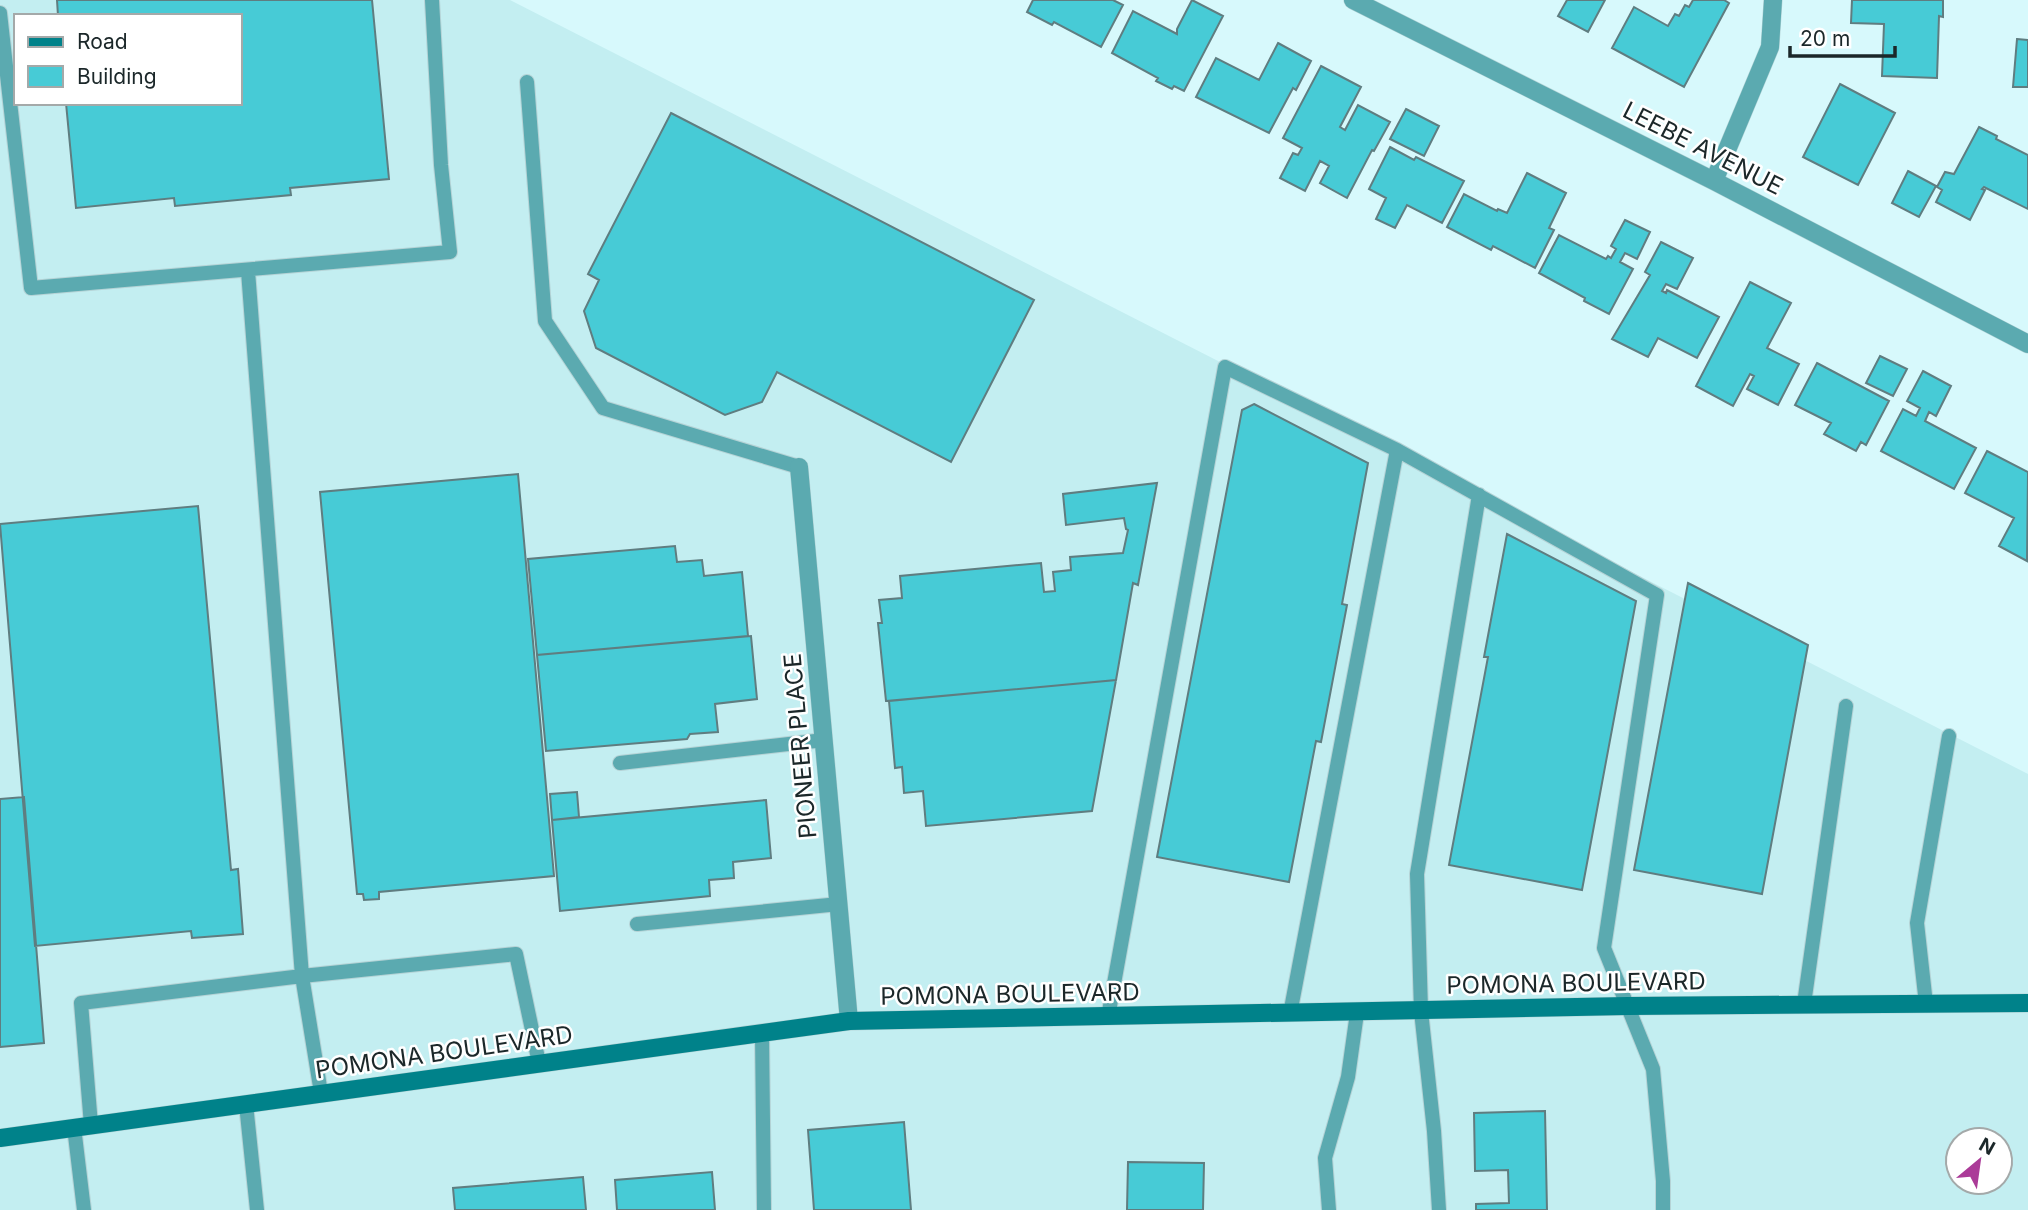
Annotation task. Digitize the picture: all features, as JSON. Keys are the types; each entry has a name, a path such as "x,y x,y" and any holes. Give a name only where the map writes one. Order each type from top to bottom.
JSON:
{"street":[{"name":"LEEBE AVENUE","path":"1353,0 1713,181 2028,344"},
{"path":"1713,181 1770,47 1773,0"},
{"name":"PIONEER PLACE","path":"799,467 849,1021"},
{"name":"POMONA BOULEVARD","path":"0,1138 849,1021 1628,1006 2028,1003"}],"lane":[{"path":"0,13 31,288 248,271 450,251 441,165 432,0"},
{"path":"527,82 545,321 603,408 799,467"},
{"path":"248,271 302,976 321,1093"},
{"path":"1108,1017 1225,367 1397,450 1657,595 1604,948 1653,1069 1663,1210"},
{"path":"1290,1014 1397,450"},
{"path":"1439,1210 1421,1011 1417,874 1479,495"},
{"path":"1804,1004 1846,706"},
{"path":"1926,1004 1917,923 1949,736"},
{"path":"620,763 824,740"},
{"path":"637,924 839,904"},
{"path":"84,1210 81,1003 516,954 539,1063"},
{"path":"1329,1210 1325,1158 1348,1077 1357,1013"},
{"path":"762,1033 764,1210"},
{"path":"246,1104 257,1210"}],"shaded area":[{"path":"0,0 510,0 2028,774 2028,1210 0,1210"}],"building":[{"path":"57,0 372,0 389,179 290,188 291,195 175,206 174,198 76,208 66,105 242,105 242,14 58,14"},
{"path":"1033,0 1113,0 1123,5 1101,47 1054,22 1052,25 1027,12"},
{"path":"1192,0 1223,16 1184,91 1174,86 1172,89 1156,81 1158,78 1112,53 1133,11 1177,34"},
{"path":"1567,0 1605,0 1588,32 1558,16"},
{"path":"1693,0 1724,0 1729,3 1684,87 1612,48 1634,7 1668,26 1675,14 1679,16 1685,5 1689,7"},
{"path":"1852,0 1943,0 1943,17 1939,16 1937,78 1882,76 1884,24 1851,23"},
{"path":"2017,39 2028,40 2028,87 2013,87"},
{"path":"1278,43 1311,61 1269,133 1196,97 1216,58 1259,80"},
{"path":"1321,66 1361,87 1340,127 1345,130 1358,105 1390,122 1347,198 1320,183 1329,166 1320,161 1305,191 1280,178 1293,153 1298,155 1302,148 1283,138"},
{"path":"1840,84 1895,113 1858,185 1803,157"},
{"path":"1406,109 1439,126 1424,156 1390,139"},
{"path":"671,113 1034,300 951,462 777,372 762,402 725,415 596,348 584,311 599,280 588,274"},
{"path":"1979,127 2028,155 2028,209 1984,187 1970,220 1936,202 1942,190 1937,187 1945,172 1954,174"},
{"path":"1390,147 1464,181 1442,223 1407,205 1395,228 1376,219 1386,198 1369,189"},
{"path":"1908,171 1936,186 1919,217 1892,203"},
{"path":"1527,173 1566,193 1549,228 1554,230 1535,268 1493,246 1491,250 1447,227 1464,194 1497,211 1498,209 1507,213"},
{"path":"1625,220 1650,232 1637,259 1625,253 1620,262 1633,269 1609,314 1539,273 1559,235 1606,259 1608,256 1611,258 1616,249 1611,246"},
{"path":"1661,242 1693,258 1677,289 1666,284 1662,291 1666,293 1667,290 1719,317 1697,358 1658,338 1648,357 1612,339 1650,275 1645,272"},
{"path":"1750,282 1791,303 1767,348 1799,364 1778,405 1747,389 1754,376 1750,374 1733,406 1696,386"},
{"path":"1880,356 1907,369 1893,396 1866,383"},
{"path":"1817,363 1889,401 1866,445 1861,442 1856,451 1824,434 1831,423 1795,405"},
{"path":"1923,371 1951,386 1936,416 1929,412 1925,421 1976,448 1954,489 1881,451 1903,409 1916,416 1920,408 1907,401"},
{"path":"1254,404 1368,463 1342,604 1347,605 1321,742 1316,741 1289,882 1157,857 1242,410"},
{"path":"1987,451 2028,472 2027,561 1999,546 2014,518 1965,493"},
{"path":"518,474 554,876 379,892 379,899 364,900 363,894 357,894 320,492"},
{"path":"1157,483 1138,585 1133,583 1116,680 886,701 878,623 882,623 879,600 902,598 900,576 1041,563 1044,592 1055,591 1053,572 1071,570 1070,557 1123,553 1128,530 1124,518 1066,525 1063,494"},
{"path":"198,506 231,870 238,869 243,934 192,938 191,931 35,946 0,524"},
{"path":"1507,534 1636,601 1582,890 1449,865 1488,657 1484,657"},
{"path":"675,546 677,562 702,560 704,576 742,572 748,636 537,655 528,559"},
{"path":"1688,583 1808,645 1762,894 1634,870"},
{"path":"751,636 757,699 715,704 718,732 690,734 687,739 546,751 537,655"},
{"path":"1116,680 1092,811 926,826 923,791 904,793 902,767 895,768 889,701"},
{"path":"577,792 579,817 552,820 550,794"},
{"path":"24,797 44,1043 0,1047 0,799"},
{"path":"766,800 771,858 733,862 734,878 709,880 710,896 560,911 552,820"},
{"path":"1545,1111 1547,1210 1476,1210 1476,1204 1509,1203 1508,1170 1475,1171 1474,1113"},
{"path":"904,1122 911,1210 814,1210 808,1130"},
{"path":"1128,1162 1204,1163 1203,1210 1127,1210"},
{"path":"712,1172 715,1210 617,1210 615,1180"},
{"path":"583,1177 586,1210 455,1210 453,1188"}]}
